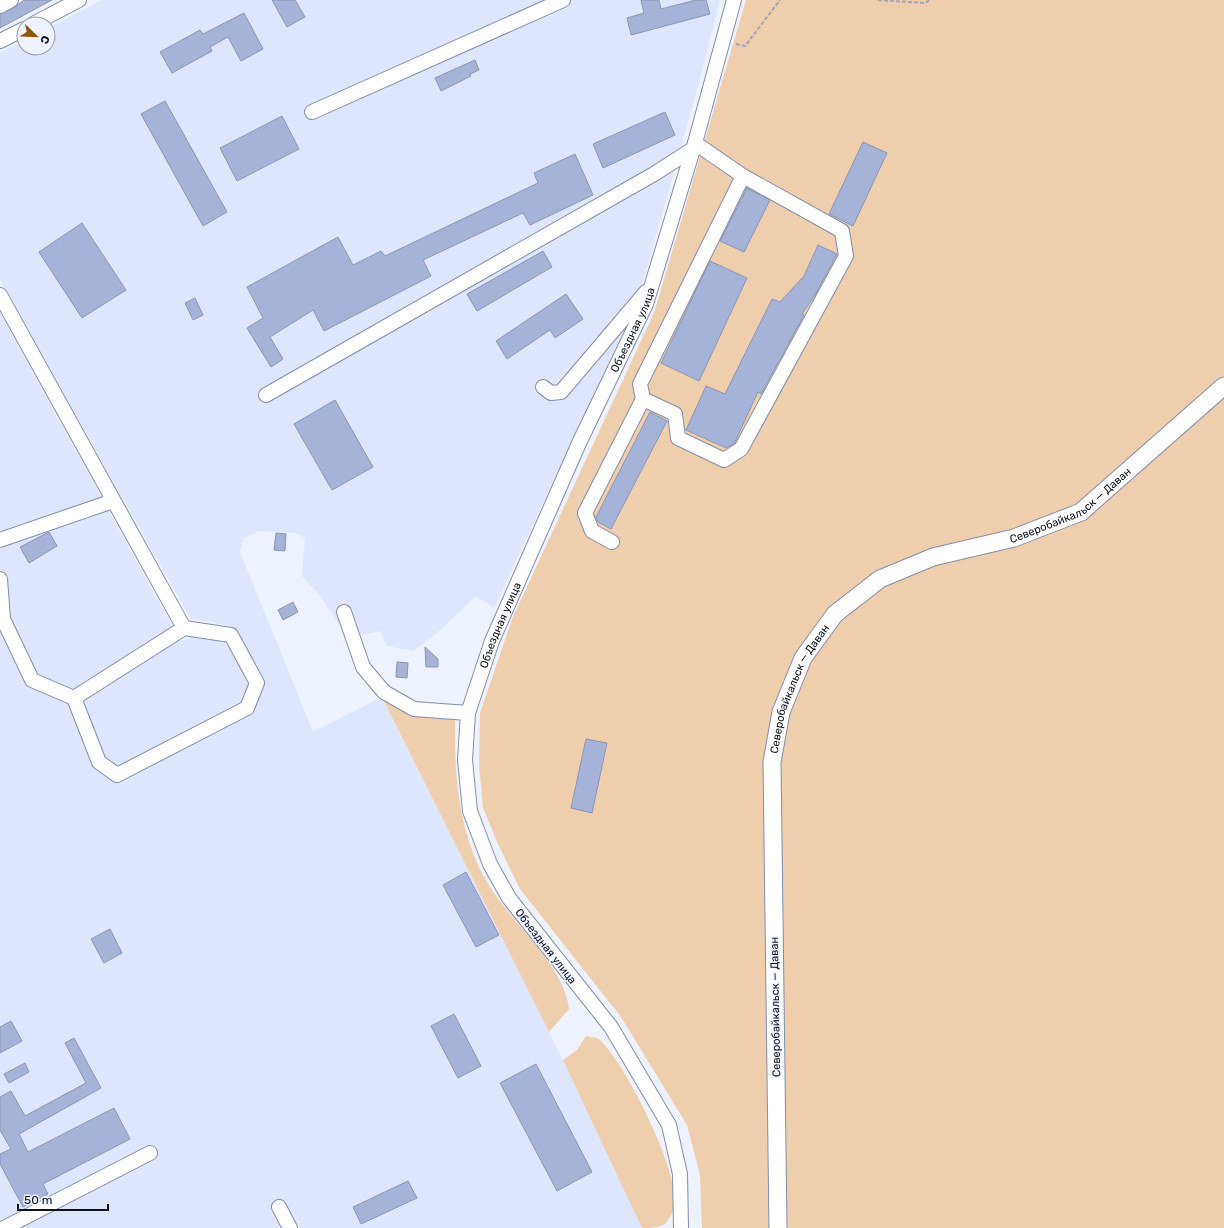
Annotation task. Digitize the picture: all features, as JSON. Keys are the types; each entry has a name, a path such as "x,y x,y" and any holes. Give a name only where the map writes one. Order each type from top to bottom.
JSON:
{"main road":[{"name":"Северобайкальск — Даван","path":"778,1228 772,762 781,712 803,658 835,614 880,579 933,557 1014,538 1081,512 1224,386"}],"street":[{"path":"0,6 11,0"},
{"path":"48,16 79,0"},
{"path":"312,112 563,0"},
{"name":"Объездная улица","path":"681,1228 680,1174 669,1125 611,1027 509,898 490,864 470,811 465,760 468,713 492,641 516,582 580,440 646,304 694,146 734,0"},
{"path":"0,41 16,33"},
{"path":"266,395 647,178 694,146 743,176 842,231 846,256 741,449 724,460 678,438 675,414 643,399"},
{"path":"612,542 592,531 585,513 643,399 640,384 743,176"},
{"path":"543,387 551,393 561,392 651,286"},
{"path":"0,295 184,628"},
{"path":"0,540 113,501"},
{"path":"0,579 3,619 32,680 74,698 99,762 118,775 247,708 257,683 231,635 184,628 74,698"},
{"path":"344,612 363,667 384,692 414,709 468,713"},
{"path":"4,1228 150,1153"},
{"path":"279,1206 290,1228"}],"path":[{"path":"723,41 745,46 780,0"},
{"path":"878,0 925,4 930,0"}],"shaded area":[{"path":"102,0 720,0 696,94 638,299 494,608 476,596 439,631 413,651 387,646 380,631 360,635 344,631 318,593 302,576 305,538 295,533 259,531 244,538 240,552 313,732 382,697 621,1177 642,1228 0,1228 0,313 180,641 230,626 190,618 0,280 0,53 16,45 16,56 56,56 56,24"},
{"path":"746,0 1224,0 1224,1228 702,1228 700,1175 687,1125 621,1017 520,889 498,844 483,808 479,764 480,713 512,619 654,313"},
{"path":"382,697 411,716 455,719 458,787 466,831 473,853 482,873 494,893 550,963 566,994 569,1009 549,1032"},
{"path":"586,1036 599,1039 611,1053 636,1094 660,1144 669,1168 674,1189 675,1205 668,1220 663,1225 654,1228 642,1228 563,1060 577,1050"}],"building":[{"path":"24,0 52,0 22,16 16,16 16,19 0,28 0,14 15,7"},
{"path":"272,0 295,0 305,17 287,27"},
{"path":"641,0 659,0 661,9 696,0 706,0 710,14 631,35 627,18 644,13"},
{"path":"244,13 263,49 241,61 228,37 210,47 212,51 172,73 160,52 200,30 203,34"},
{"path":"475,60 479,70 470,74 471,76 441,91 435,78"},
{"path":"165,101 227,212 203,226 141,114"},
{"path":"665,112 675,135 603,168 593,144"},
{"path":"282,116 299,149 237,181 220,148"},
{"path":"863,142 887,153 853,226 829,214"},
{"path":"575,154 593,195 530,225 523,213 423,260 431,276 324,331 313,310 270,337 283,359 271,367 247,328 263,318 247,287 338,237 353,265 381,251 385,256 538,183 534,173"},
{"path":"747,188 770,200 744,252 720,241"},
{"path":"82,223 126,290 82,318 39,252"},
{"path":"818,245 837,254 815,295 802,314 804,315 761,394 758,392 734,444 726,448 686,430 706,386 725,394 772,299 780,302 804,276"},
{"path":"543,251 552,267 477,311 467,294"},
{"path":"710,261 747,278 699,381 661,363"},
{"path":"566,294 583,319 555,338 550,330 507,359 496,341"},
{"path":"195,298 203,315 193,320 185,303"},
{"path":"335,400 373,467 332,490 294,424"},
{"path":"650,412 667,421 611,529 598,522 596,517"},
{"path":"49,532 57,546 29,563 20,547"},
{"path":"276,533 286,534 285,551 274,550"},
{"path":"293,602 298,612 283,620 278,610"},
{"path":"425,647 438,659 438,667 426,667"},
{"path":"397,662 408,663 407,678 396,677"},
{"path":"586,739 607,743 592,813 571,808"},
{"path":"466,872 499,935 476,947 443,885"},
{"path":"110,929 122,953 104,963 91,939"},
{"path":"454,1014 481,1066 458,1078 431,1026"},
{"path":"11,1021 22,1041 0,1053 0,1027"},
{"path":"74,1038 101,1088 19,1134 28,1152 114,1108 130,1139 43,1184 48,1194 23,1207 0,1164 0,1154 11,1149 0,1130 0,1097 11,1091 25,1116 86,1083 65,1043"},
{"path":"25,1063 29,1072 9,1083 4,1074"},
{"path":"536,1064 592,1172 557,1191 500,1083"},
{"path":"408,1181 417,1198 361,1224 353,1207"}]}
